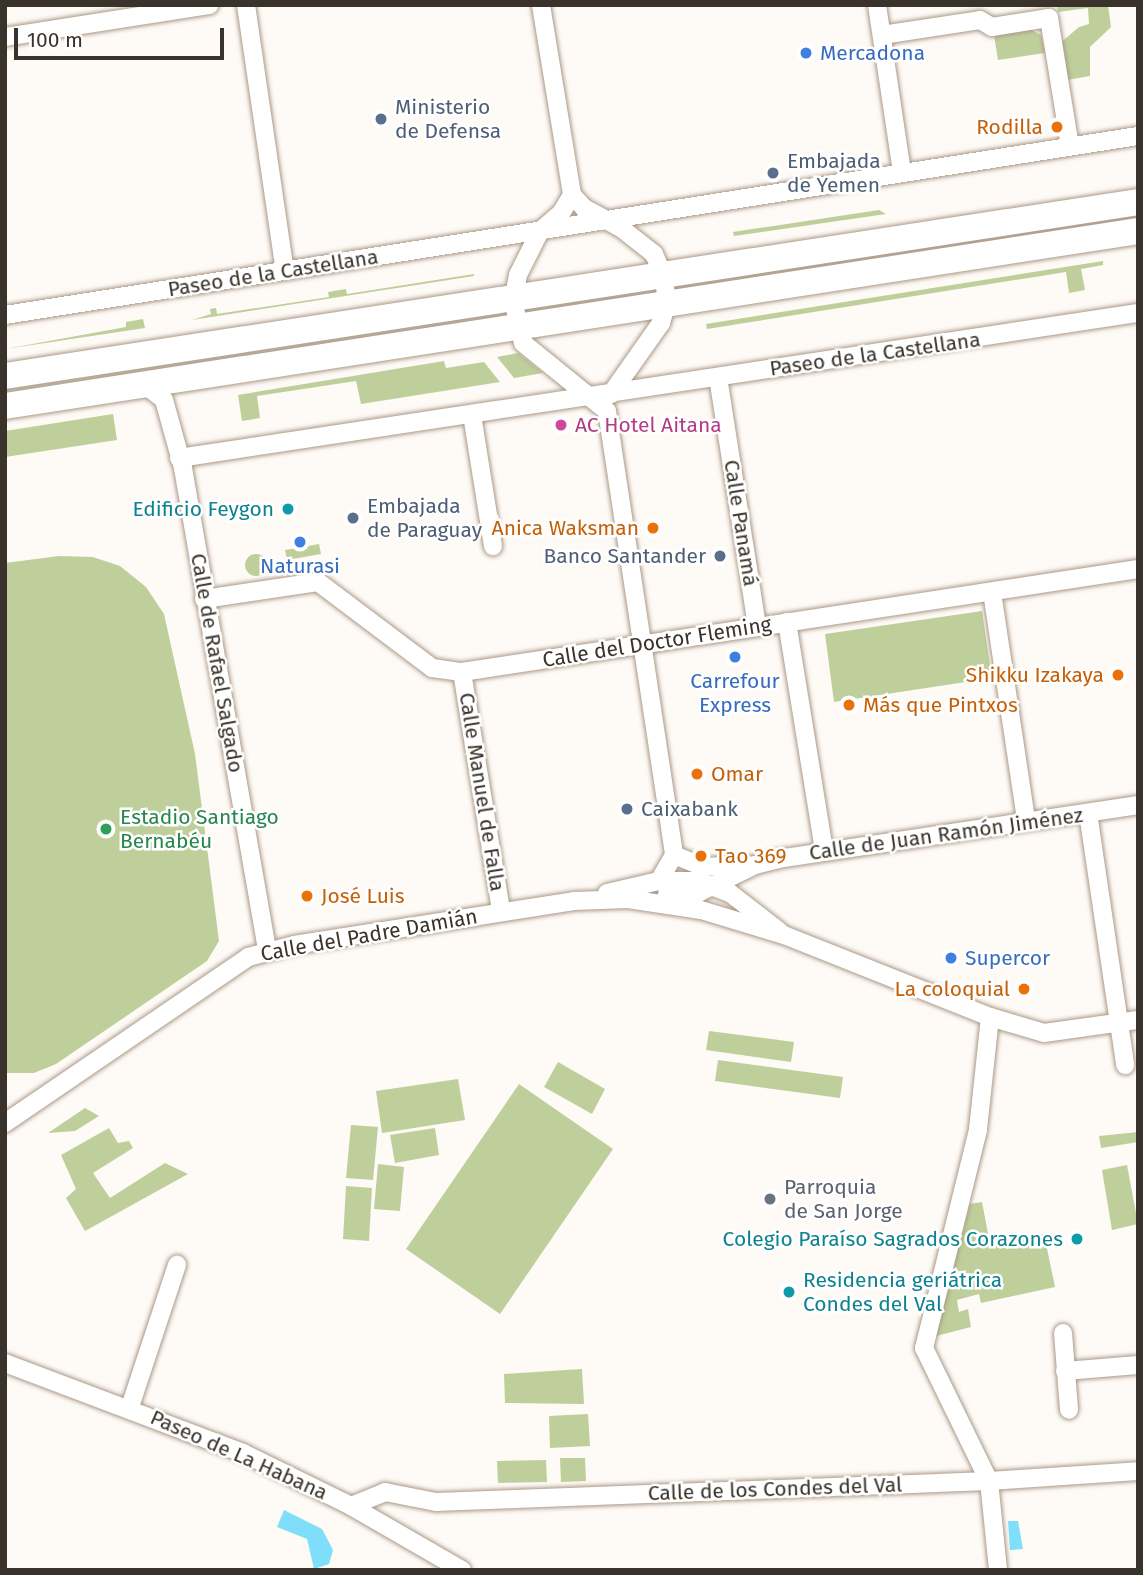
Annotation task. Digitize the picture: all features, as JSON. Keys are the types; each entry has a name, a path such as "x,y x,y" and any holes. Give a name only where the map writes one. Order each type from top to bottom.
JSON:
{"highway":[{"path":"5,406 518,328 665,288 1138,202"},
{"path":"5,376 513,300 665,288 1138,231"}],"street":[{"path":"5,37 210,5"},
{"path":"246,5 285,271"},
{"path":"541,5 572,195 561,213 540,231 518,275 513,300 523,343 603,396 607,411 674,855 659,881"},
{"path":"877,5 902,172"},
{"path":"882,35 980,20 992,27 1049,18 1070,146"},
{"name":"Paseo de la Castellana","path":"5,315 540,231 607,223 902,172 1138,136"},
{"path":"572,195 607,223 621,228 654,254 665,288 661,323 603,396"},
{"name":"Paseo de la Castellana","path":"179,458 1138,313"},
{"name":"Calle Panamá","path":"718,377 757,626"},
{"path":"145,385 164,401 179,458"},
{"path":"472,415 493,546"},
{"name":"Calle de Rafael Salgado","path":"179,458 267,950"},
{"name":"Calle del Doctor Fleming","path":"204,599 318,582 432,668 462,672 1138,569"},
{"path":"992,592 1026,819"},
{"path":"787,622 824,850"},
{"name":"Calle Manuel de Falla","path":"462,672 501,911"},
{"name":"Calle de Juan Ramón Jiménez","path":"755,865 824,850 1138,805"},
{"path":"1088,813 1125,1065"},
{"path":"674,855 703,867 755,865 746,887 756,913"},
{"name":"Calle del Padre Damián","path":"574,901 694,893 716,886 755,865"},
{"name":"Calle del Padre Damián","path":"5,1123 234,963 267,950 574,901 659,881 686,879 716,886 784,935"},
{"name":"Calle del Padre Damián","path":"628,899 678,904 784,935 990,1017 1044,1033 1138,1020"},
{"path":"990,1017 978,1130 924,1348 989,1481 998,1570"},
{"path":"130,1407 177,1265"},
{"path":"1063,1333 1069,1410"},
{"name":"Paseo de La Habana","path":"5,1363 130,1407 243,1453 390,1526 462,1570"},
{"path":"1065,1371 1138,1365"},
{"name":"Calle de los Condes del Val","path":"351,1506 385,1492 436,1502 989,1481 1138,1471"},
{"path":"390,1526 387,1517 391,1506 412,1498"},
{"path":"431,1551 432,1570"}],"green space":[{"path":"1057,5 1108,5 1111,27 1090,47 1090,76 1062,81 1059,44 1079,27 1089,24 1088,8 1058,12"},
{"path":"1030,29 1041,35 1045,53 998,60 994,35"},
{"path":"879,210 886,214 734,236 733,232"},
{"path":"1103,261 1103,265 1081,269 1085,290 1069,293 1066,272 707,329 706,324"},
{"path":"474,274 192,320 211,314 210,309 216,308 217,314 329,297 328,292 346,289 347,294"},
{"path":"143,319 145,328 5,349 126,327 126,322"},
{"path":"518,353 543,373 514,378 497,357"},
{"path":"444,361 446,368 484,362 500,382 361,404 356,381 257,396 260,418 242,421 238,395"},
{"path":"113,414 117,440 5,457 5,431"},
{"path":"319,544 321,554 287,560 285,550"},
{"path":"256,554 264,557 267,565 264,573 256,576 248,573 245,565 248,557"},
{"name":"Estadio Santiago Bernabéu","path":"59,556 93,557 120,566 146,587 164,614 195,754 219,941 207,961 56,1064 34,1073 5,1073 5,563"},
{"path":"982,611 992,678 834,702 825,634"},
{"path":"709,1031 794,1042 791,1062 706,1050"},
{"path":"718,1060 843,1077 840,1098 715,1081"},
{"path":"558,1062 605,1089 592,1114 544,1087"},
{"path":"458,1079 465,1120 382,1133 376,1091"},
{"path":"519,1084 613,1149 500,1314 406,1249"},
{"path":"85,1108 99,1116 75,1131 48,1133"},
{"path":"351,1125 378,1127 373,1180 346,1178"},
{"path":"109,1128 118,1143 129,1141 133,1148 93,1173 110,1198 165,1163 188,1174 85,1231 66,1198 76,1189 61,1155"},
{"path":"435,1128 439,1155 395,1163 390,1135"},
{"path":"1138,1132 1138,1142 1101,1148 1099,1136"},
{"path":"378,1164 404,1167 400,1211 374,1209"},
{"path":"1127,1165 1138,1224 1112,1230 1102,1170"},
{"path":"346,1186 372,1188 369,1241 343,1239"},
{"path":"982,1202 990,1244 1044,1234 1055,1287 981,1303 979,1294 957,1300 959,1312 968,1309 971,1327 936,1336 970,1204"},
{"path":"582,1369 584,1404 505,1403 504,1374"},
{"path":"588,1414 590,1446 550,1448 549,1416"},
{"path":"560,1458 585,1458 586,1481 561,1482"},
{"path":"546,1460 547,1482 498,1483 497,1461"}],"water":[{"path":"284,1510 322,1529 333,1550 329,1564 314,1569 307,1539 277,1527"},
{"path":"1008,1521 1018,1521 1023,1549 1010,1550"}],"place":[{"name":"Mercadona","path":"806,53"},
{"name":"Ministerio de Defensa","path":"381,119"},
{"name":"Rodilla","path":"1057,127"},
{"name":"Embajada de Yemen","path":"773,173"},
{"name":"AC Hotel Aitana","path":"561,425"},
{"name":"Edificio Feygon","path":"288,509"},
{"name":"Embajada de Paraguay","path":"353,518"},
{"name":"Anica Waksman","path":"653,528"},
{"name":"Naturasi","path":"300,542"},
{"name":"Banco Santander","path":"720,556"},
{"name":"Carrefour Express","path":"735,657"},
{"name":"Shikku Izakaya","path":"1118,675"},
{"name":"Más que Pintxos","path":"849,705"},
{"name":"Omar","path":"697,774"},
{"name":"Caixabank","path":"627,809"},
{"name":"Estadio Santiago Bernabéu","path":"106,829"},
{"name":"Tao 369","path":"701,856"},
{"name":"José Luis","path":"307,896"},
{"name":"Supercor","path":"951,958"},
{"name":"La coloquial","path":"1024,989"},
{"name":"Parroquia de San Jorge","path":"770,1199"},
{"name":"Colegio Paraíso Sagrados Corazones","path":"1077,1239"},
{"name":"Residencia geriátrica Condes del Val","path":"789,1292"}]}
